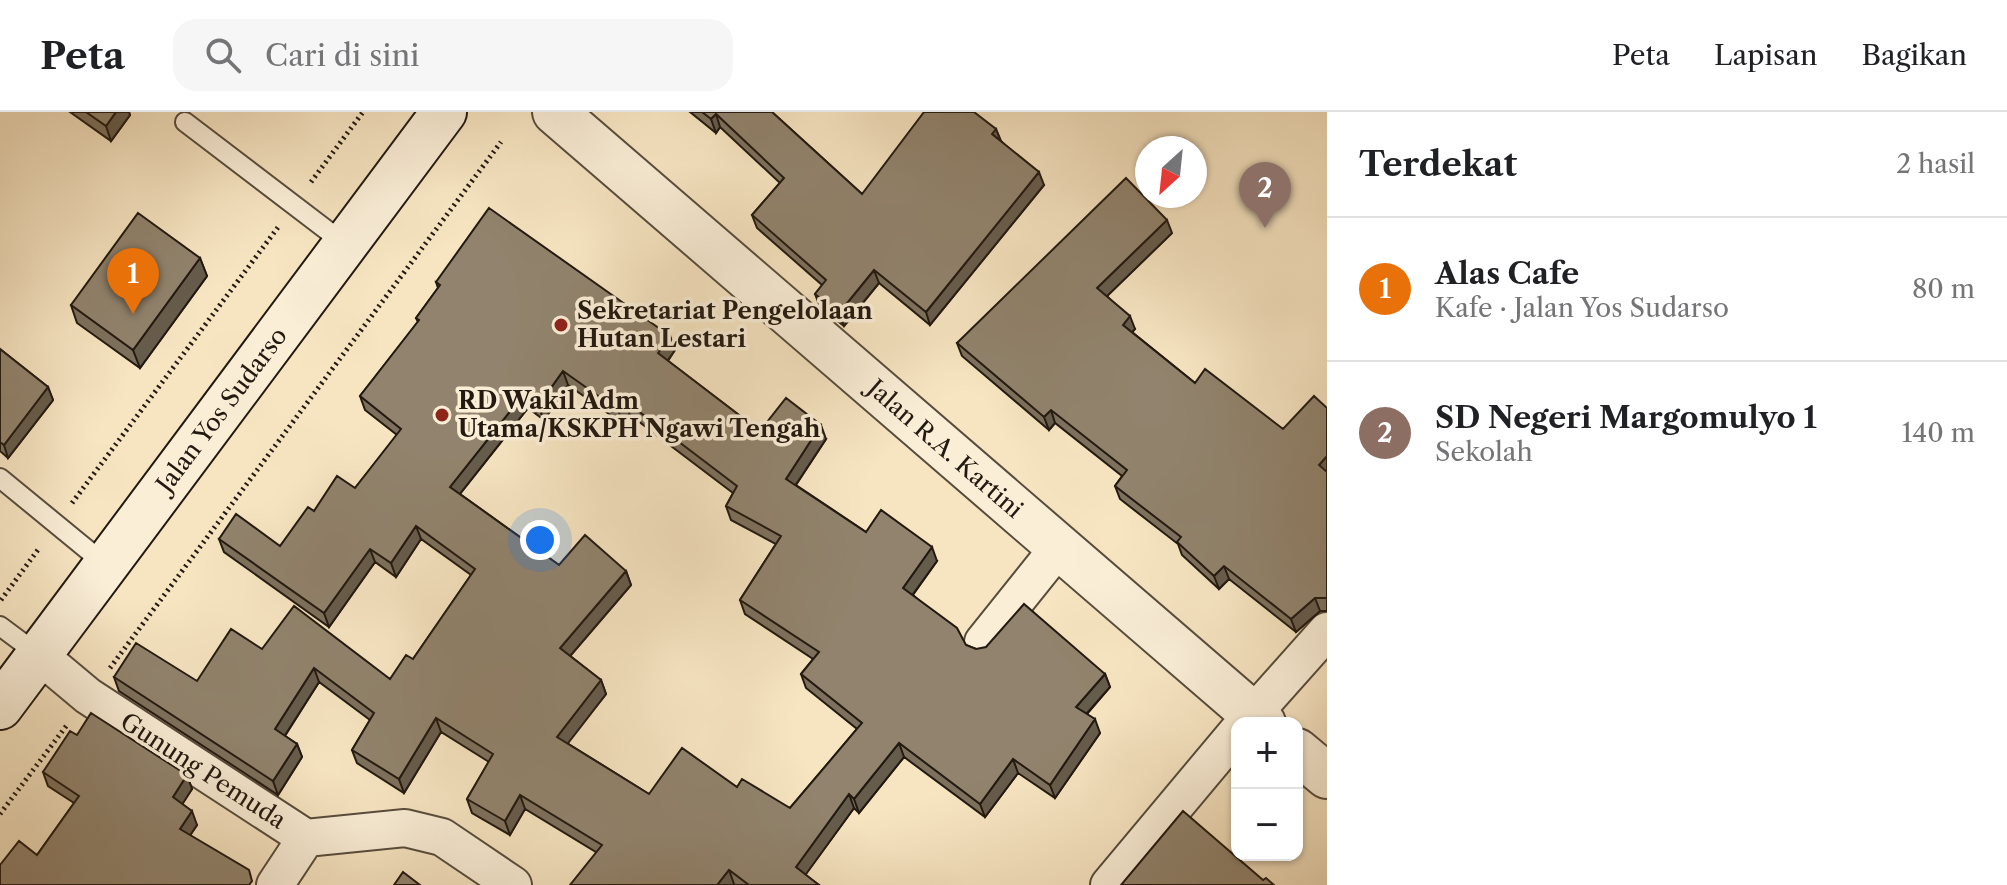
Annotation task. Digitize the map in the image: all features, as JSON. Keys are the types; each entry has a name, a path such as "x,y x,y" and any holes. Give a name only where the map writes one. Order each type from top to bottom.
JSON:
{"street":[{"name":"Jalan Yos Sudarso","path":"0,707 444,112"},
{"name":"Jalan R.A. Kartini","path":"555,112 1059,547 1243,717"},
{"path":"983,642 1059,547"},
{"path":"1254,717 1327,631"},
{"name":"Gunung Pemuda","path":"39,655 88,696 306,838 405,828 442,837 513,885"},
{"path":"1109,885 1231,744"},
{"path":"1303,756 1327,776"},
{"path":"275,885 306,838"}],"lane":[{"path":"185,122 345,244"},
{"path":"0,478 106,565"},
{"path":"0,626 39,655"}],"path":[{"path":"0,600 363,112"},
{"path":"109,669 501,142"},
{"path":"0,814 75,714"}],"building":[{"path":"86,112 116,112 106,126"},
{"path":"702,112 772,112 862,194 924,112 974,112 996,129 992,134 1039,172 926,312 874,270 839,313 815,294 826,280 752,215 784,178 716,114 711,119"},
{"path":"1126,178 1135,187 1135,208 1155,208 1167,220 1097,288 1130,316 1123,325 1195,383 1205,369 1283,429 1314,396 1327,408 1327,456 1319,465 1327,472 1327,598 1315,598 1291,619 1224,566 1214,576 1177,542 1181,537 1115,486 1127,470 1051,410 1044,417 957,343"},
{"path":"489,208 670,336 658,353 760,431 786,398 821,425 786,479 866,532 881,510 932,547 903,588 957,628 966,645 976,649 986,647 1024,604 1105,674 1076,707 1095,719 1050,785 1013,759 980,804 899,743 854,799 849,794 796,867 819,885 749,885 729,870 717,885 570,885 602,845 520,795 505,821 467,799 493,754 436,718 399,779 352,750 374,713 314,668 275,729 297,744 273,781 114,677 136,643 197,681 231,629 262,649 294,606 390,679 406,655 413,659 475,569 416,526 391,563 370,549 324,613 219,539 236,514 280,546 308,507 314,511 337,476 355,488 401,429 360,396 419,320 416,318 440,285 436,282","holes":["563,371 618,410 625,401 737,486 726,506 781,536 740,600 819,652 801,674 862,723 790,808 742,779 737,787 682,748 649,794 557,737 601,680 560,648 626,571 585,535 559,565 450,487 523,395 538,406"]},
{"path":"138,213 200,258 133,350 71,305"},
{"path":"0,349 48,387 4,445 0,442"},
{"path":"91,713 187,775 173,797 192,811 180,829 249,870 252,881 249,885 0,885 0,865 19,841 37,855 79,796 43,772 70,731 77,735"},
{"path":"1183,811 1231,852 1231,861 1241,861 1263,880 1266,878 1274,885 1121,885"},
{"path":"403,872 420,885 394,885"}],"place":[{"name":"SD Negeri Margomulyo 1","path":"1265,228"},
{"name":"Alas Cafe","path":"133,314"},
{"name":"Sekretariat Pengelolaan Hutan Lestari","path":"561,325"},
{"name":"RD Wakil Adm Utama/KSKPH Ngawi Tengah","path":"442,415"}]}
